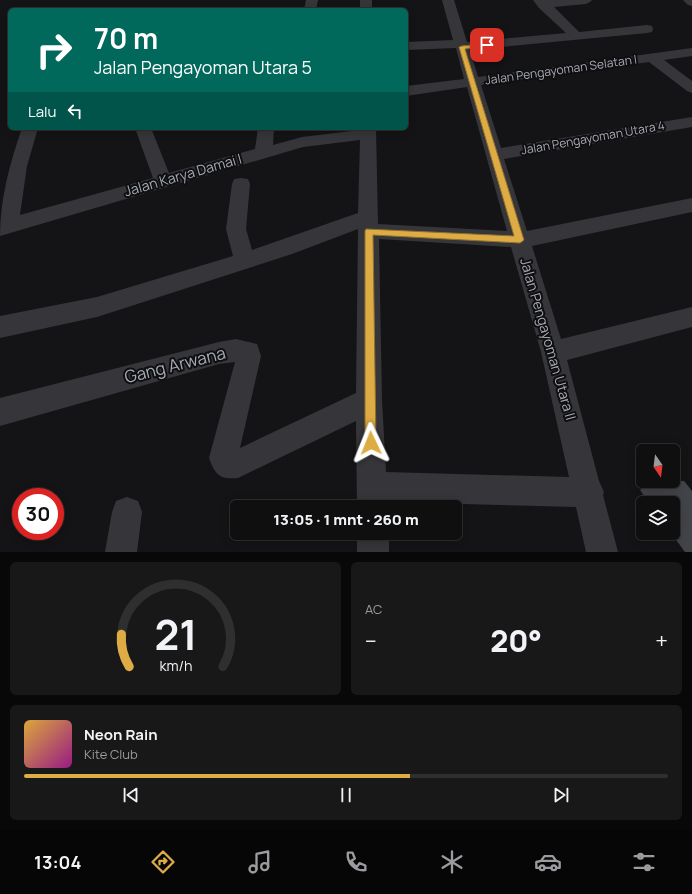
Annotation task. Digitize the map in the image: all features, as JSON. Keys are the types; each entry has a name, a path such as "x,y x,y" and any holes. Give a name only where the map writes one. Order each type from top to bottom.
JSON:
{"street":[{"name":"Jalan Pengayoman Utara II","path":"448,0 553,352 602,552"},
{"path":"541,2 586,0"},
{"path":"541,2 576,36"},
{"path":"408,46 462,46 647,29"},
{"name":"Jalan Pengayoman Selatan I","path":"408,91 692,52"},
{"path":"652,58 692,88"},
{"name":"Jalan Pengayoman Utara 4","path":"494,155 692,122"},
{"path":"4,227 18,166 29,130"},
{"path":"144,130 163,181"},
{"path":"264,151 266,130"},
{"path":"368,131 369,400 372,497 588,492"},
{"name":"Jalan Karya Damai I","path":"4,227 264,151 302,142 368,131"},
{"path":"241,184 236,229 246,261"},
{"path":"0,327 97,307 285,248 369,224 520,240 692,205"},
{"path":"553,352 692,317"},
{"name":"Gang Arwana","path":"0,412 219,353 228,351 248,352 249,356 223,458 228,465 238,464 369,400"},
{"path":"121,552 127,512"},
{"path":"373,540 373,552"}],"building":[{"path":"680,481 684,481 692,491 692,552 685,552 676,540 680,540 680,496 644,496 640,490 644,488 680,488"}],"route":[{"path":"371,443 369,400 369,231 520,240 462,47 487,45"}]}
